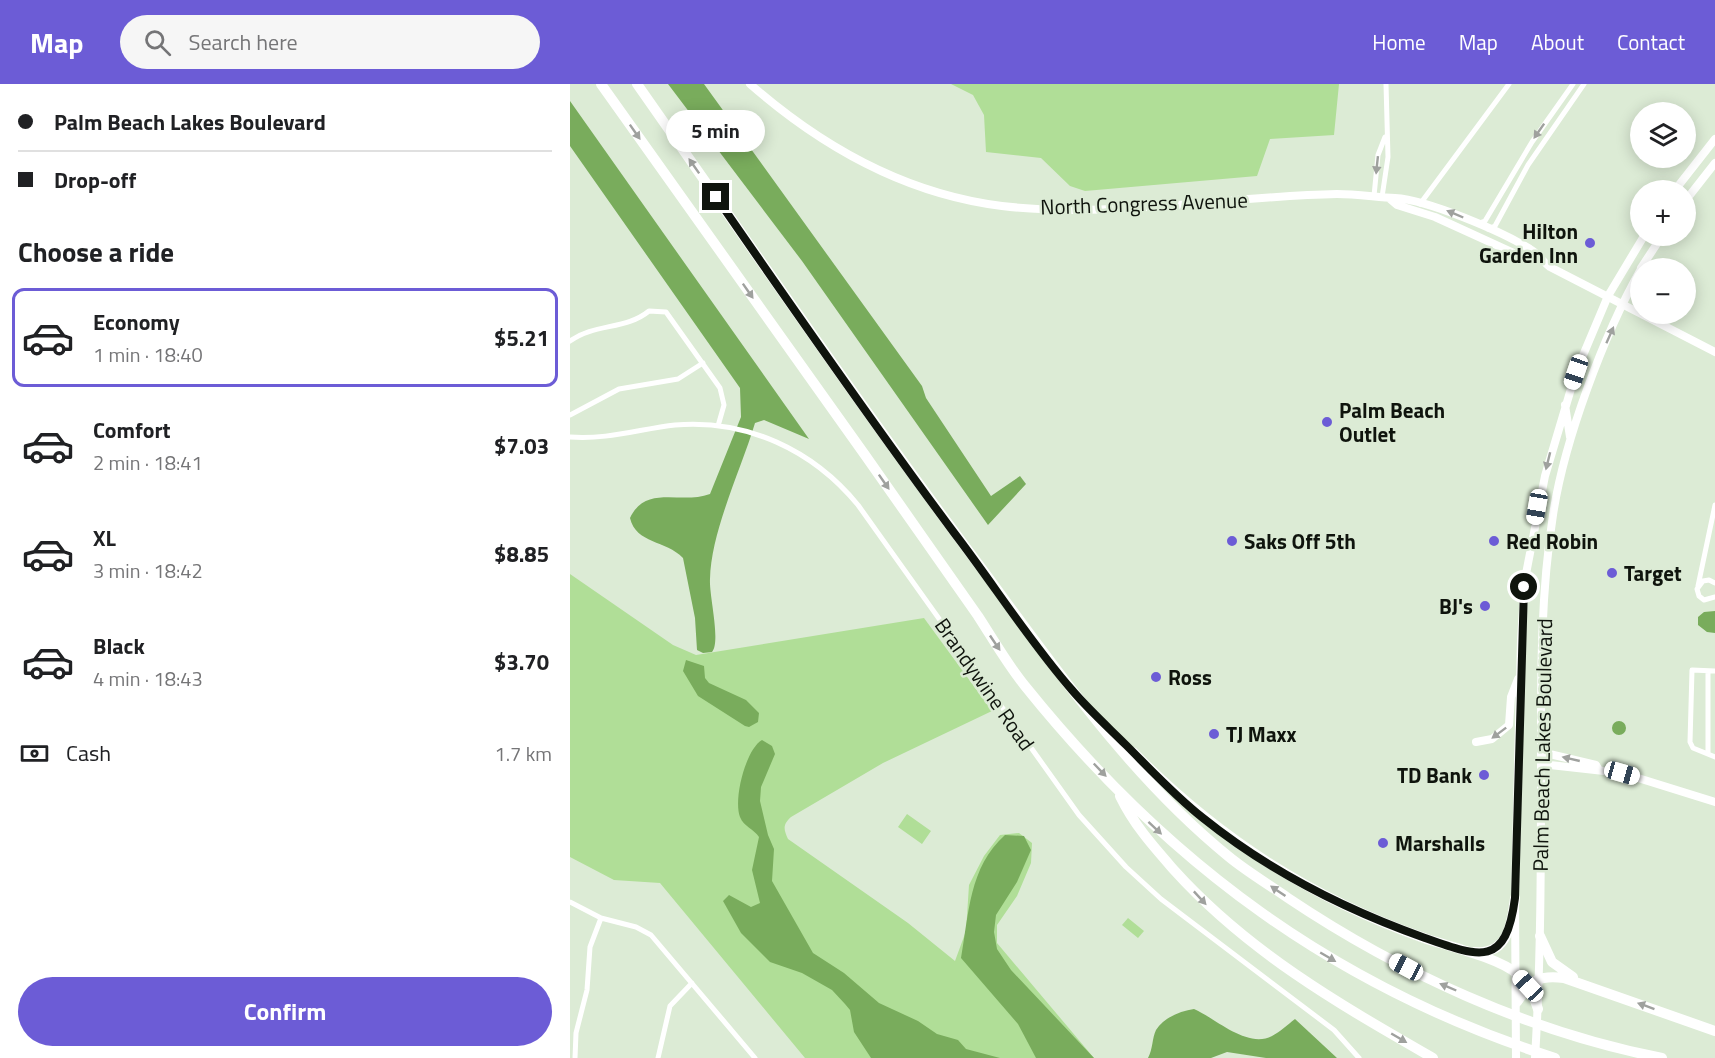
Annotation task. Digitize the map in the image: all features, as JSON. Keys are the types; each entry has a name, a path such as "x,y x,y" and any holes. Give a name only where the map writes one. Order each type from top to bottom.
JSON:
{"highway":[{"path":"602,84 851,434 1023,684 1151,824 1206,873 1289,934 1392,992 1501,1040 1554,1058"},
{"path":"637,84 900,461 1072,690 1154,786 1228,856 1351,938 1425,977 1502,1010 1596,1043 1662,1058"},
{"path":"1072,690 1158,777 1203,818 1261,860 1358,912 1507,967 1528,986 1538,1008"},
{"path":"1115,785 1131,818 1143,836 1212,911 1238,933 1313,987 1433,1058"},
{"path":"1460,950 1488,952 1501,945 1511,926 1515,898"},
{"path":"1540,936 1552,962 1581,982"},
{"path":"1517,1002 1528,986 1540,978 1564,978 1581,982 1715,1031"}],"main road":[{"path":"1683,180 1715,139"},
{"path":"1696,187 1715,163"},
{"name":"Palm Beach Lakes Boulevard","path":"1516,1058 1515,898 1524,587 1547,465 1565,405 1608,296 1638,246"},
{"name":"Palm Beach Lakes Boulevard","path":"1535,1058 1540,978 1541,665 1546,569 1553,513 1569,449 1592,378 1630,290"},
{"path":"1565,405 1570,430 1569,449"},
{"path":"1476,742 1492,739 1509,725 1510,697 1520,673"}],"street":[{"name":"North Congress Avenue","path":"750,84 806,130 854,159 887,175 924,188 1000,205 1086,209 1338,194 1382,197 1451,212 1531,249 1542,261 1715,352"},
{"path":"1382,197 1388,157 1386,135 1389,99 1386,84"},
{"path":"1420,204 1509,84"},
{"path":"1476,225 1485,221 1532,142 1574,84"},
{"path":"1470,233 1495,226 1528,165 1584,84"},
{"path":"1382,197 1378,155 1386,135"},
{"name":"North Congress Avenue","path":"1382,197 1397,205 1435,217 1527,259 1542,261"},
{"path":"570,341 590,329 637,321 650,311 666,312 703,363 723,396 724,409 718,426"},
{"path":"570,415 619,389 678,379 703,363"},
{"name":"Brandywine Road","path":"570,437 610,436 674,425 718,426 753,432 810,459 849,494 1072,805 1126,867 1161,899 1334,1030 1359,1058"},
{"path":"1715,505 1697,592 1707,601 1715,597"},
{"path":"1698,586 1706,580 1715,583"},
{"path":"1712,756 1690,744 1692,670 1715,671"},
{"path":"1708,671 1712,756"},
{"path":"1541,752 1596,765 1599,770"},
{"path":"1541,764 1594,772 1599,770 1622,773 1715,802"},
{"path":"570,902 601,918 636,927 651,935 755,1058"},
{"path":"575,1058 576,1033 587,990 590,947 601,918"},
{"path":"658,1058 670,1006 692,983"}],"shaded area":[{"path":"668,84 704,84 922,386 926,398 991,496 1020,476 1026,484 988,525 802,261"},
{"path":"951,84 1339,84 1334,135 1270,139 1257,176 1085,191 1070,186 1041,158 986,152 984,115 973,95"},
{"path":"570,101 809,439 764,420 755,423 715,541 710,579 715,638 712,652 703,653 697,650 695,618 683,558 676,552 638,533 630,518 645,501 655,498 688,498 710,494 741,417 740,388 570,146"},
{"path":"570,574 673,645 696,655 924,618 992,711 883,763 791,817 785,825 788,839 908,923 955,961 966,931 969,885 984,856 1000,835 1019,833 1032,843 1031,863 1017,896 997,925 997,943 1094,1058 805,1058 660,883 614,880 570,857"},
{"path":"1715,611 1715,633 1707,632 1698,625 1698,617 1704,612"},
{"path":"686,660 704,666 705,678 709,683 746,700 759,713 758,722 749,727 745,726 698,696 683,671"},
{"path":"1619,721 1624,723 1626,728 1624,733 1619,735 1614,733 1612,728 1614,723"},
{"path":"762,740 772,746 775,754 761,787 760,801 768,835 774,849 772,881 813,953 844,973 879,1003 918,1021 937,1034 958,1040 966,1049 1000,1058 871,1058 854,1032 850,1010 832,990 802,973 770,962 741,933 723,901 729,895 751,907 760,903 752,870 759,837 746,826 740,817 738,799 746,764 756,745"},
{"path":"907,814 931,831 922,844 898,827"},
{"path":"1005,835 1024,836 1031,850 1017,882 996,915 994,932 997,949 1011,970 1094,1058 1036,1058 1018,1024 961,958 977,876 993,848"},
{"path":"1128,918 1144,931 1138,938 1122,925"},
{"path":"1194,1009 1232,1031 1252,1039 1272,1036 1295,1019 1337,1058 1266,1058 1227,1052 1211,1058 1148,1058 1159,1025 1173,1015"}],"place":[{"name":"Hilton Garden Inn","path":"1590,243"},
{"name":"Palm Beach Outlet","path":"1327,422"},
{"name":"Saks Off 5th","path":"1232,541"},
{"name":"Red Robin","path":"1494,541"},
{"name":"Target","path":"1612,573"},
{"name":"BJ's","path":"1485,606"},
{"name":"Ross","path":"1156,677"},
{"name":"TJ Maxx","path":"1214,734"},
{"name":"TD Bank","path":"1484,775"},
{"name":"Marshalls","path":"1383,843"}],"route":[{"path":"716,197 900,461 1072,690 1115,734 1203,818 1261,860 1358,912 1460,950 1488,952 1494,950 1501,945 1511,926 1515,898 1524,587"}]}
